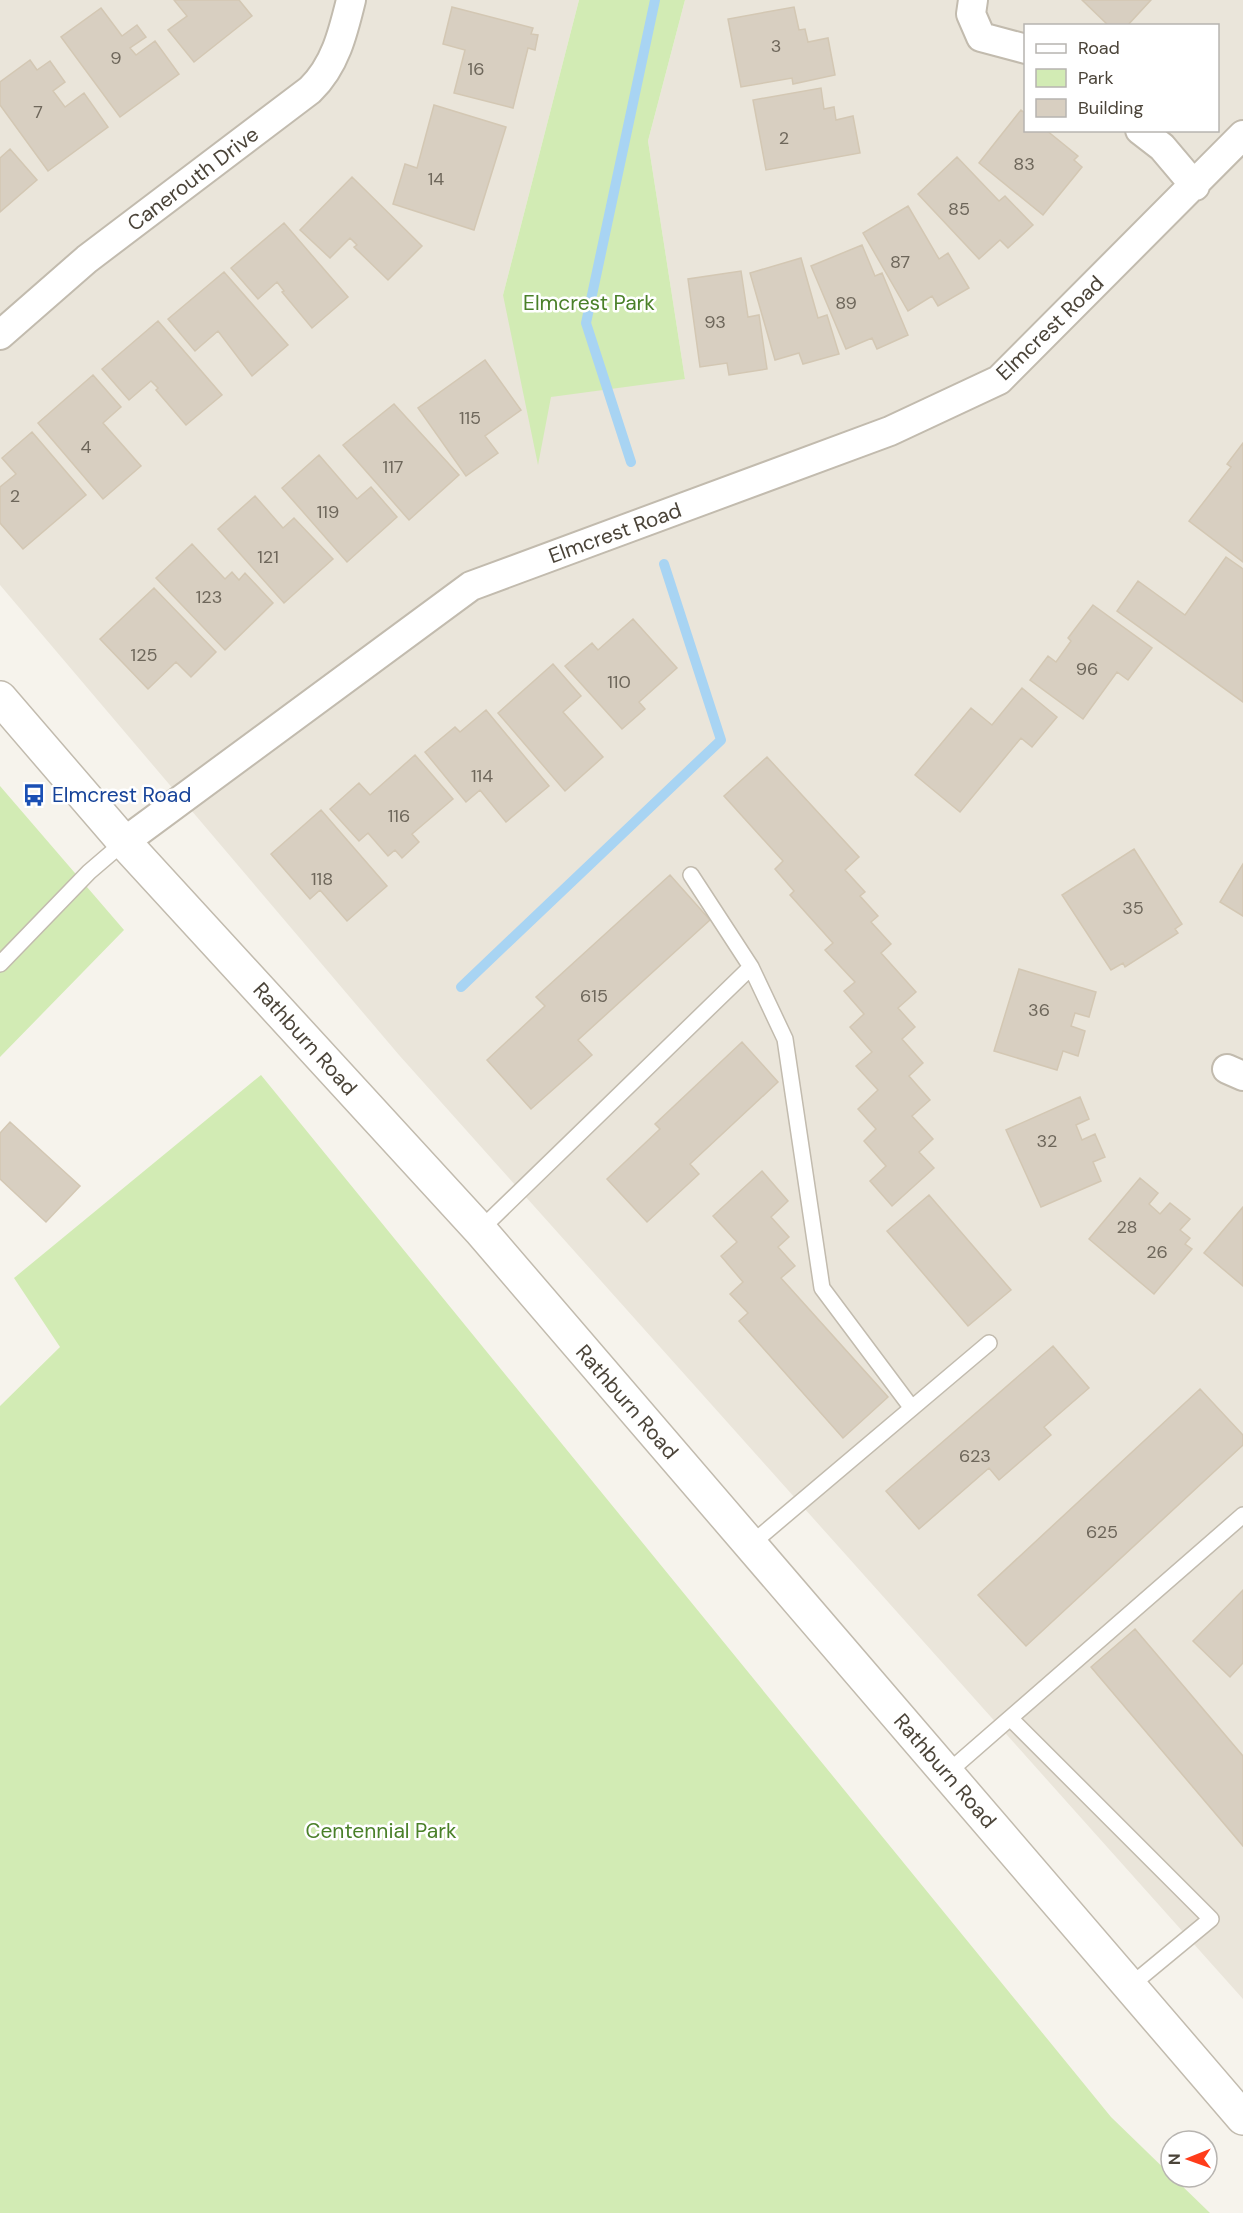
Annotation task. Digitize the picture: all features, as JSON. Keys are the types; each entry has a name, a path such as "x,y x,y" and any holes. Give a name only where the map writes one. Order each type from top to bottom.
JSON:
{"street":[{"name":"Canerouth Drive","path":"0,334 87,259 310,90 323,77 333,60 351,0"},
{"path":"973,0 971,14 981,37 1024,48"},
{"path":"1142,132 1161,147 1195,186"},
{"name":"Elmcrest Road","path":"124,842 471,586 890,431 999,380 1195,186 1243,135"},
{"name":"Rathburn Road","path":"0,698 124,842 480,1230 1243,2118"}],"lane":[{"name":"Elmcrest Road","path":"0,964 90,872 124,842"},
{"path":"691,875 751,967 786,1039 822,1288 911,1407"},
{"path":"480,1230 751,967"},
{"path":"750,1545 989,1343"},
{"path":"947,1773 1243,1515"},
{"path":"1010,1718 1211,1919 1130,1986"}],"shaded area":[{"path":"0,0 579,0 503,295 685,379 648,141 685,0 1243,0 1243,1999 399,1055 0,585"}],"green space":[{"name":"Elmcrest Park","path":"579,0 685,0 648,141 685,379 551,397 538,465 503,295"},
{"path":"0,786 124,930 0,1057"},
{"name":"Centennial Park","path":"261,1075 1111,2117 1159,2164 1159,2189 1185,2189 1210,2213 0,2213 0,1406 60,1347 14,1278"}],"building":[{"path":"174,0 239,0 252,16 194,62 168,30 187,16"},
{"path":"1082,0 1151,0 1129,24 1107,24"},
{"path":"452,7 533,28 531,34 538,35 535,50 528,48 513,108 454,93 465,50 443,44"},
{"path":"794,7 799,30 805,29 808,42 828,38 835,75 793,84 792,78 741,87 728,19"},
{"path":"101,8 122,36 137,25 146,37 130,48 136,55 155,41 179,74 120,117 61,37"},
{"path":"30,60 37,70 50,61 65,82 53,91 65,107 84,93 108,127 48,171 0,105 0,82"},
{"path":"821,88 824,109 834,107 836,120 853,116 860,153 766,170 753,100"},
{"path":"434,105 506,127 474,230 393,204 405,164 417,168"},
{"path":"1021,110 1024,112 1024,132 1048,132 1078,156 1074,160 1082,167 1043,215 979,163"},
{"path":"10,149 37,180 0,212 0,158"},
{"path":"957,157 999,201 1005,196 1033,225 1008,248 1000,240 979,259 918,194"},
{"path":"352,177 422,246 388,280 354,247 357,245 350,238 330,258 300,230"},
{"path":"908,206 939,259 948,253 969,288 938,306 932,296 908,311 863,233"},
{"path":"284,223 348,297 312,328 282,292 284,291 277,282 258,299 231,268"},
{"path":"862,245 875,276 882,273 908,335 877,349 872,338 846,349 811,266"},
{"path":"801,258 818,318 827,315 839,354 803,364 799,353 775,360 750,273"},
{"path":"741,271 748,317 759,315 767,369 729,375 727,363 700,367 688,279"},
{"path":"224,272 288,345 252,376 218,331 195,351 168,319"},
{"path":"158,321 222,395 186,425 151,381 129,400 102,369"},
{"path":"485,360 521,410 485,436 498,453 466,476 418,408"},
{"path":"93,375 121,407 103,423 141,466 103,499 38,423"},
{"path":"394,404 459,475 409,520 343,445"},
{"path":"32,432 86,495 23,549 0,523 0,487 16,474 2,458"},
{"path":"1243,443 1243,562 1189,521 1231,467 1227,464"},
{"path":"319,455 357,499 371,487 397,517 347,562 282,488"},
{"path":"255,496 283,528 294,518 333,559 284,603 218,529"},
{"path":"192,544 225,579 232,572 239,580 245,573 273,603 225,650 156,578"},
{"path":"1226,557 1243,569 1243,702 1117,611 1138,581 1185,615"},
{"path":"154,588 216,652 191,677 176,662 148,689 100,639"},
{"path":"1093,605 1152,648 1128,680 1117,672 1083,719 1030,680 1048,656 1056,662 1071,641 1068,638"},
{"path":"633,619 677,668 639,702 645,709 622,729 565,666 592,643 598,650"},
{"path":"553,664 581,696 563,712 603,757 565,791 498,713"},
{"path":"1022,688 1057,717 1032,747 1021,738 960,812 915,775 971,708 992,725"},
{"path":"486,710 549,786 506,822 480,790 466,802 425,752 455,727 460,732"},
{"path":"415,755 453,799 412,834 419,842 402,858 395,850 388,856 368,833 359,841 330,809 359,783 370,795"},
{"path":"767,757 859,857 845,870 865,892 860,896 878,916 871,922 891,944 881,953 916,992 898,1008 915,1027 902,1039 923,1063 909,1076 930,1100 912,1116 933,1139 919,1152 934,1168 892,1206 870,1181 886,1166 864,1141 876,1129 858,1109 878,1090 856,1066 872,1052 850,1027 864,1014 844,991 855,982 825,950 833,943 790,895 794,891 775,869 783,861 724,796"},
{"path":"321,810 387,886 347,921 320,890 310,899 271,854"},
{"path":"1134,849 1182,924 1175,929 1178,933 1125,967 1123,963 1111,970 1062,895"},
{"path":"1243,864 1243,916 1220,902"},
{"path":"670,875 710,920 578,1040 592,1055 531,1109 487,1060 545,1006 536,997"},
{"path":"1019,969 1096,992 1089,1017 1075,1013 1071,1026 1085,1031 1078,1056 1063,1051 1057,1070 994,1051"},
{"path":"742,1042 778,1082 690,1164 699,1174 647,1222 607,1179 660,1129 655,1124"},
{"path":"1080,1097 1089,1119 1076,1125 1082,1140 1095,1134 1105,1157 1093,1162 1101,1181 1041,1207 1006,1130"},
{"path":"10,1122 80,1186 46,1222 0,1179 0,1133"},
{"path":"762,1171 788,1201 771,1217 789,1237 778,1247 795,1266 781,1278 888,1397 843,1438 739,1321 748,1313 730,1294 743,1282 721,1256 737,1242 713,1216"},
{"path":"1140,1178 1158,1193 1149,1204 1160,1214 1170,1203 1190,1219 1180,1230 1190,1238 1185,1244 1192,1249 1154,1294 1089,1239"},
{"path":"929,1195 1011,1290 968,1326 887,1231"},
{"path":"1243,1207 1243,1286 1204,1253"},
{"path":"1053,1346 1089,1388 1044,1427 1051,1435 999,1480 989,1468 919,1529 886,1491"},
{"path":"1200,1389 1243,1435 1243,1445 1026,1646 978,1595"},
{"path":"1243,1590 1243,1663 1230,1677 1193,1641"},
{"path":"1135,1629 1243,1756 1243,1846 1091,1667"}],"waterway":[{"path":"631,462 586,323 655,0"},
{"path":"461,987 721,740 664,564"}],"place":[{"name":"Elmcrest Road","path":"34,795"}]}
